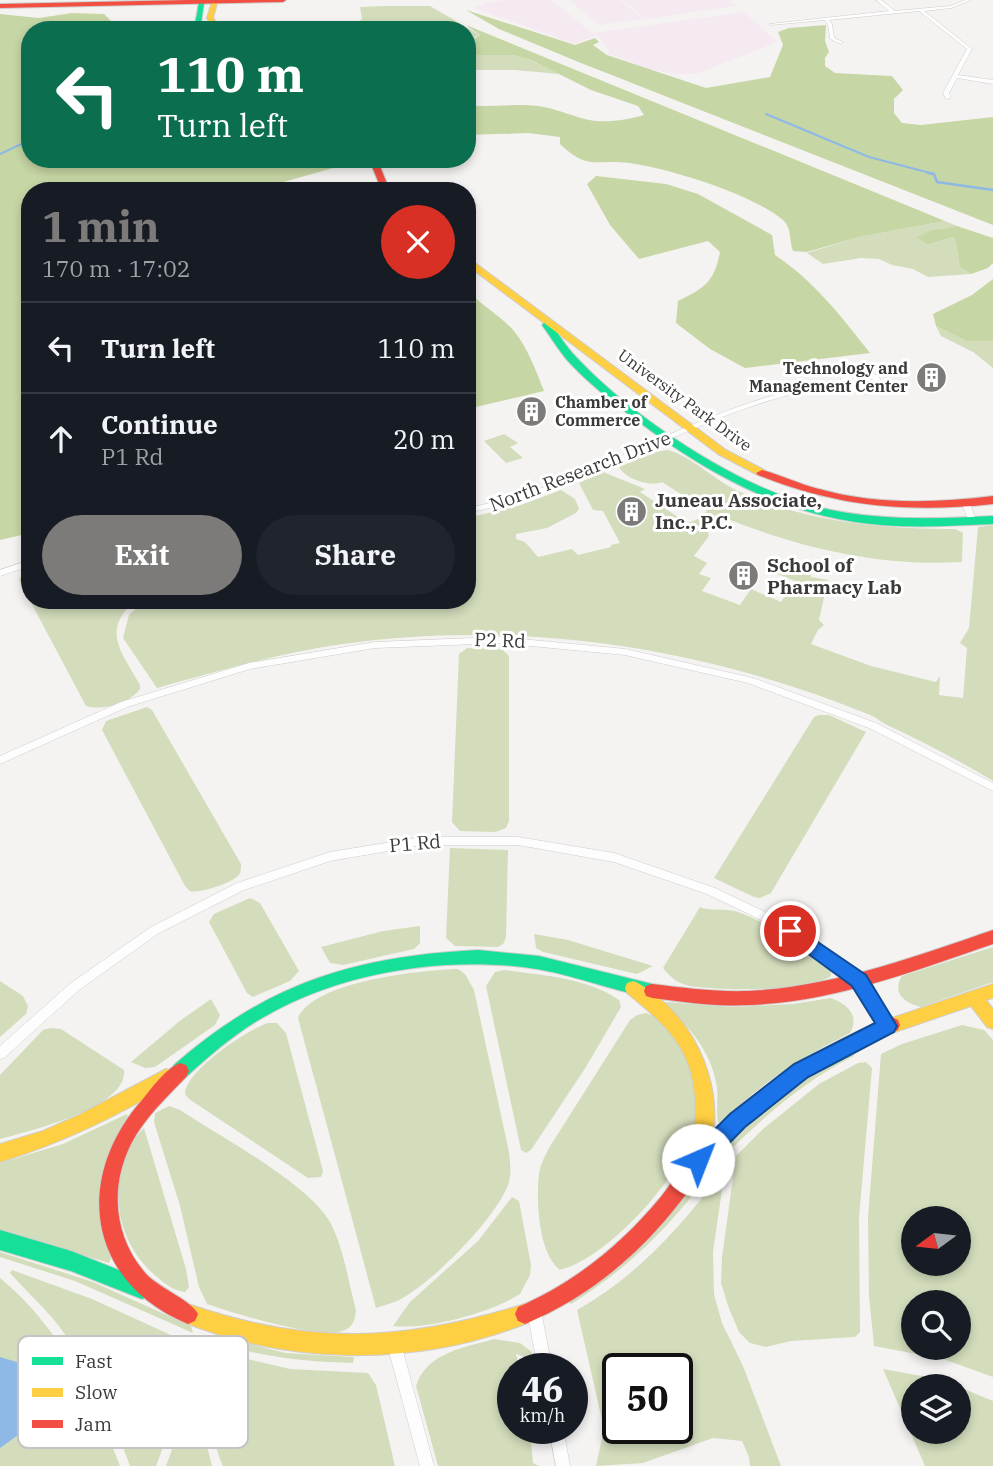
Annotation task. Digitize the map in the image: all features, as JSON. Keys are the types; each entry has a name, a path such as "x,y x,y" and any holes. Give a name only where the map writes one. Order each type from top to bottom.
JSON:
{"main road":[{"path":"0,6 284,0"},
{"path":"197,21 208,1"},
{"path":"208,1 212,21"},
{"name":"University Park Drive","path":"476,267 738,462 800,489 843,499 891,505 966,504 993,500"},
{"name":"University Park Drive","path":"535,310 572,359 617,399 668,439 724,476 800,507 852,518 899,524 993,520"},
{"path":"0,1153 71,1131 130,1100 176,1072 228,1030 269,1006 336,979 395,964 435,958 517,959 573,970 632,987 708,997 750,998 790,995 859,980 993,937"},
{"path":"632,987 674,1023 699,1062 707,1110 698,1160"},
{"path":"0,1241 71,1261 144,1290 157,1300 220,1325 273,1339 315,1343 394,1344 439,1338 534,1311 602,1266 634,1240 673,1197 698,1160 746,1113 801,1070 887,1026 993,991"},
{"path":"974,997 993,1022"},
{"path":"144,1290 121,1257 111,1233 107,1206 108,1180 114,1153 176,1072"}],"street":[{"path":"878,0 893,12"},
{"path":"771,24 951,7 969,0"},
{"path":"920,10 970,49 946,93 948,98"},
{"path":"827,19 832,38 841,43"},
{"path":"956,76 993,82"},
{"name":"North Research Drive","path":"476,509 522,497 768,399 844,386"},
{"path":"966,504 973,522"},
{"path":"3,572 21,566"},
{"name":"P2 Rd","path":"0,760 95,715 229,671 297,656 388,643 485,639 615,650 744,677 869,723 993,787"},
{"name":"P1 Rd","path":"0,1054 35,1017 74,984 156,928 207,901 272,873 316,860 392,844 481,839 544,844 625,860 665,872 744,905 824,953 859,980"},
{"path":"859,980 887,1026"},
{"path":"534,1311 542,1353"},
{"path":"394,1344 427,1466"},
{"path":"559,1444 563,1466"}],"shaded area":[{"path":"552,0 592,33 744,12 778,42 696,74 674,74 648,69 609,54 606,45 596,36 575,44 473,8 484,3"},
{"path":"569,0 620,0 644,19 599,25"},
{"path":"622,0 729,0 737,6 646,19"}],"green space":[{"path":"430,6 456,21 359,21 362,19 360,7"},
{"path":"466,10 575,45 595,38 599,42 593,45 607,55 706,88 770,77 783,45 778,32 789,28 826,25 825,41 829,52 825,58 825,66 835,73 892,76 903,90 894,99 894,113 902,123 921,125 993,117 993,225 576,61 499,29"},
{"path":"72,13 104,14 111,21 21,21 21,168 333,168 283,182 21,182 21,535 0,540 0,14 39,18"},
{"path":"476,29 945,221 859,237 807,252 793,251 784,221 753,202 710,184 646,166 585,161 560,144 560,137 528,133 476,135 476,106 538,106 599,121 644,115 638,106 591,90 531,60 513,55 478,55 476,38 480,35"},
{"path":"476,53 518,56 560,74 476,70"},
{"path":"596,176 666,184 698,194 772,235 775,255 815,288 870,353 745,368 710,349 676,323 678,301 695,292 711,278 720,252 708,241 639,259 610,225 587,184"},
{"path":"945,221 957,226 932,230 929,245 951,237 955,239 960,267 971,274 928,277 913,269 879,259 861,258 823,264 807,253 859,237"},
{"path":"957,226 993,238 993,263 988,268 971,274 960,267 955,239 952,237 928,245 917,237 932,230"},
{"path":"993,279 993,341 966,341 936,326 933,314 972,295"},
{"path":"476,299 514,331 528,352 544,391 476,407"},
{"path":"936,326 966,341 993,341 993,368 973,352 941,336"},
{"path":"504,434 518,443 510,447 523,458 506,463 484,441"},
{"path":"668,450 677,453 738,491 790,510 844,522 955,529 963,533 962,562 932,563 841,553 782,538 725,518 709,525 712,527 708,532 709,536 694,556 707,563 699,574 711,578 702,591 740,605 751,589 781,602 795,581 775,573 777,571 788,574 790,571 778,567 781,561 810,569 811,577 828,580 819,620 824,625 818,630 811,644 871,666 936,682 940,676 939,695 963,698 967,648 960,643 969,628 978,527 993,525 993,781 871,715 805,691 741,671 610,644 543,637 409,637 296,652 157,688 123,638 129,615 135,609 476,609 476,516 521,505 561,490 575,499 579,509 576,513 547,528 516,534 516,539 525,542 538,557 572,549 578,555 620,543 603,511 593,510 579,483 603,472 645,489 640,492 687,523 707,511 662,482 638,481 619,467 653,452"},
{"path":"34,609 127,609 119,622 118,642 140,689 129,699 115,705 100,708 86,706"},
{"path":"467,648 502,649 509,656 509,821 506,828 495,832 460,831 452,822 459,654"},
{"path":"147,707 152,710 241,864 239,875 230,881 194,892 185,886 102,730 106,721"},
{"path":"829,715 866,732 771,893 760,898 754,897 714,878 814,717"},
{"path":"450,848 508,850 506,937 504,943 498,947 455,946 446,938"},
{"path":"250,898 260,903 299,971 290,981 253,997 247,993 209,922 214,914"},
{"path":"700,907 749,916 824,964 831,971 831,976 803,985 762,989 703,988 678,982 663,968"},
{"path":"420,926 420,943 414,949 343,965 330,963 321,947 383,931"},
{"path":"534,934 568,940 653,966 637,974 543,952 536,948"},
{"path":"993,947 993,982 921,1007 901,996 898,987 902,976"},
{"path":"458,969 465,974 474,990 509,1152 509,1181 490,1215 446,1264 401,1299 376,1308 298,1018 308,1005 346,987 395,975"},
{"path":"504,970 579,982 619,1000 621,1007 586,1067 531,1150 526,1153 521,1150 486,986 495,972"},
{"path":"0,981 23,996 28,1006 26,1014 0,1037"},
{"path":"831,998 847,1007 853,1016 850,1033 782,1072 722,1123 718,1122 717,1088 705,1052 665,1005 666,1002 733,1007 793,1004"},
{"path":"211,999 220,1015 215,1025 155,1067 145,1068 131,1062 181,1020"},
{"path":"646,1013 670,1029 692,1069 699,1108 692,1137 680,1160 645,1208 602,1248 580,1262 560,1270 547,1251 540,1225 540,1167 549,1148 630,1020"},
{"path":"268,1023 277,1023 286,1033 323,1171 321,1177 308,1178 185,1094 195,1074 206,1063 233,1042"},
{"path":"962,1025 984,1030 993,1040 993,1377 946,1360 971,1360 971,1290 901,1290 901,1351 874,1346 869,1296 868,1217 881,1054 902,1044"},
{"path":"61,1029 124,1070 121,1084 110,1096 74,1116 0,1139 0,1075 43,1030"},
{"path":"853,1052 854,1056 836,1065 788,1099 729,1151 724,1150 784,1095"},
{"path":"866,1062 872,1068 859,1218 860,1332 855,1337 791,1341 766,1347 750,1343 739,1332 721,1283 736,1156 763,1129 819,1084 858,1063"},
{"path":"169,1106 180,1110 261,1161 319,1207 335,1232 345,1265 356,1310 349,1328 330,1333 295,1328 254,1319 207,1304 199,1287 180,1206 154,1122 155,1113"},
{"path":"127,1114 128,1118 110,1151 101,1186 101,1221 111,1258 109,1263 0,1230 0,1163 63,1144"},
{"path":"144,1128 186,1269 189,1287 185,1292 166,1285 144,1264 126,1235 121,1218 119,1184 123,1167 129,1150"},
{"path":"713,1163 714,1168 698,1189 632,1259 571,1304 566,1301 624,1262 647,1241"},
{"path":"721,1178 723,1183 713,1252 714,1294 722,1323 743,1366 781,1466 750,1466 742,1441 713,1438 643,1463 596,1466 602,1438 602,1444 693,1444 693,1353 602,1353 602,1420 577,1310 636,1268 686,1217 716,1180"},
{"path":"512,1197 519,1201 531,1265 530,1275 520,1294 492,1308 458,1319 407,1327 393,1326 410,1302 478,1241"},
{"path":"0,1252 93,1282 191,1326 193,1333 75,1281 0,1257"},
{"path":"12,1270 92,1299 173,1336 66,1336 10,1273"},
{"path":"0,1278 20,1296 53,1336 18,1336 18,1448 113,1448 120,1466 0,1466"},
{"path":"494,1339 520,1343 532,1352 497,1353 497,1444 531,1444 533,1463 539,1466 438,1466 416,1386 429,1366 459,1349"},
{"path":"248,1344 286,1353 354,1357 353,1363 266,1355 248,1351"},
{"path":"248,1359 290,1369 368,1373 376,1385 395,1466 223,1466 216,1448 248,1448"},
{"path":"883,1369 911,1374 901,1374 901,1411"},
{"path":"971,1392 993,1401 993,1466 925,1466 915,1444 971,1444"},
{"path":"123,1448 163,1448 156,1466 130,1466"},
{"path":"173,1448 208,1448 212,1466 166,1466"}],"water":[{"path":"0,1357 18,1362 18,1435 0,1448"}],"waterway":[{"path":"766,114 869,157 934,174"},
{"path":"0,154 21,144"},
{"path":"928,173 934,174"},
{"path":"934,174 937,182 993,190"}],"traffic: fast":[{"path":"198,21 201,3"},
{"path":"547,325 572,359 603,388 658,431 738,481 777,498 856,518 898,522 993,520"},
{"path":"180,1071 214,1041 253,1015 295,994 339,978 385,966 432,959 478,957 523,960 652,991"},
{"path":"0,1240 71,1261 142,1289"}],"traffic: slow":[{"path":"212,21 210,18 214,3"},
{"path":"476,267 722,452 762,473"},
{"path":"633,988 655,1004 680,1030 697,1063 704,1099 703,1137 699,1156"},
{"path":"892,1025 993,991"},
{"path":"974,997 993,1022"},
{"path":"0,1153 44,1139 86,1121 166,1077"},
{"path":"188,1314 271,1338 313,1344 356,1345 442,1337 525,1314"}],"traffic: jam":[{"path":"0,6 283,0"},
{"path":"377,168 382,182"},
{"path":"762,473 818,493 875,503 934,505 993,500"},
{"path":"652,991 737,998 780,996 873,976 993,937"},
{"path":"525,1314 565,1295 620,1253 667,1204 708,1149 749,1110 817,1062 892,1025"},
{"path":"180,1071 125,1137 114,1163 108,1190 109,1216 114,1240 126,1263 142,1284 163,1301 188,1314"}],"place":[{"name":"Technology and Management Center","path":"931,377"},
{"name":"Chamber of Commerce","path":"532,411"},
{"name":"Juneau Associate, Inc., P.C.","path":"632,511"},
{"name":"School of Pharmacy Lab","path":"744,576"}],"route":[{"path":"698,1160 772,1091 801,1070 887,1026 859,980 790,931"}]}
